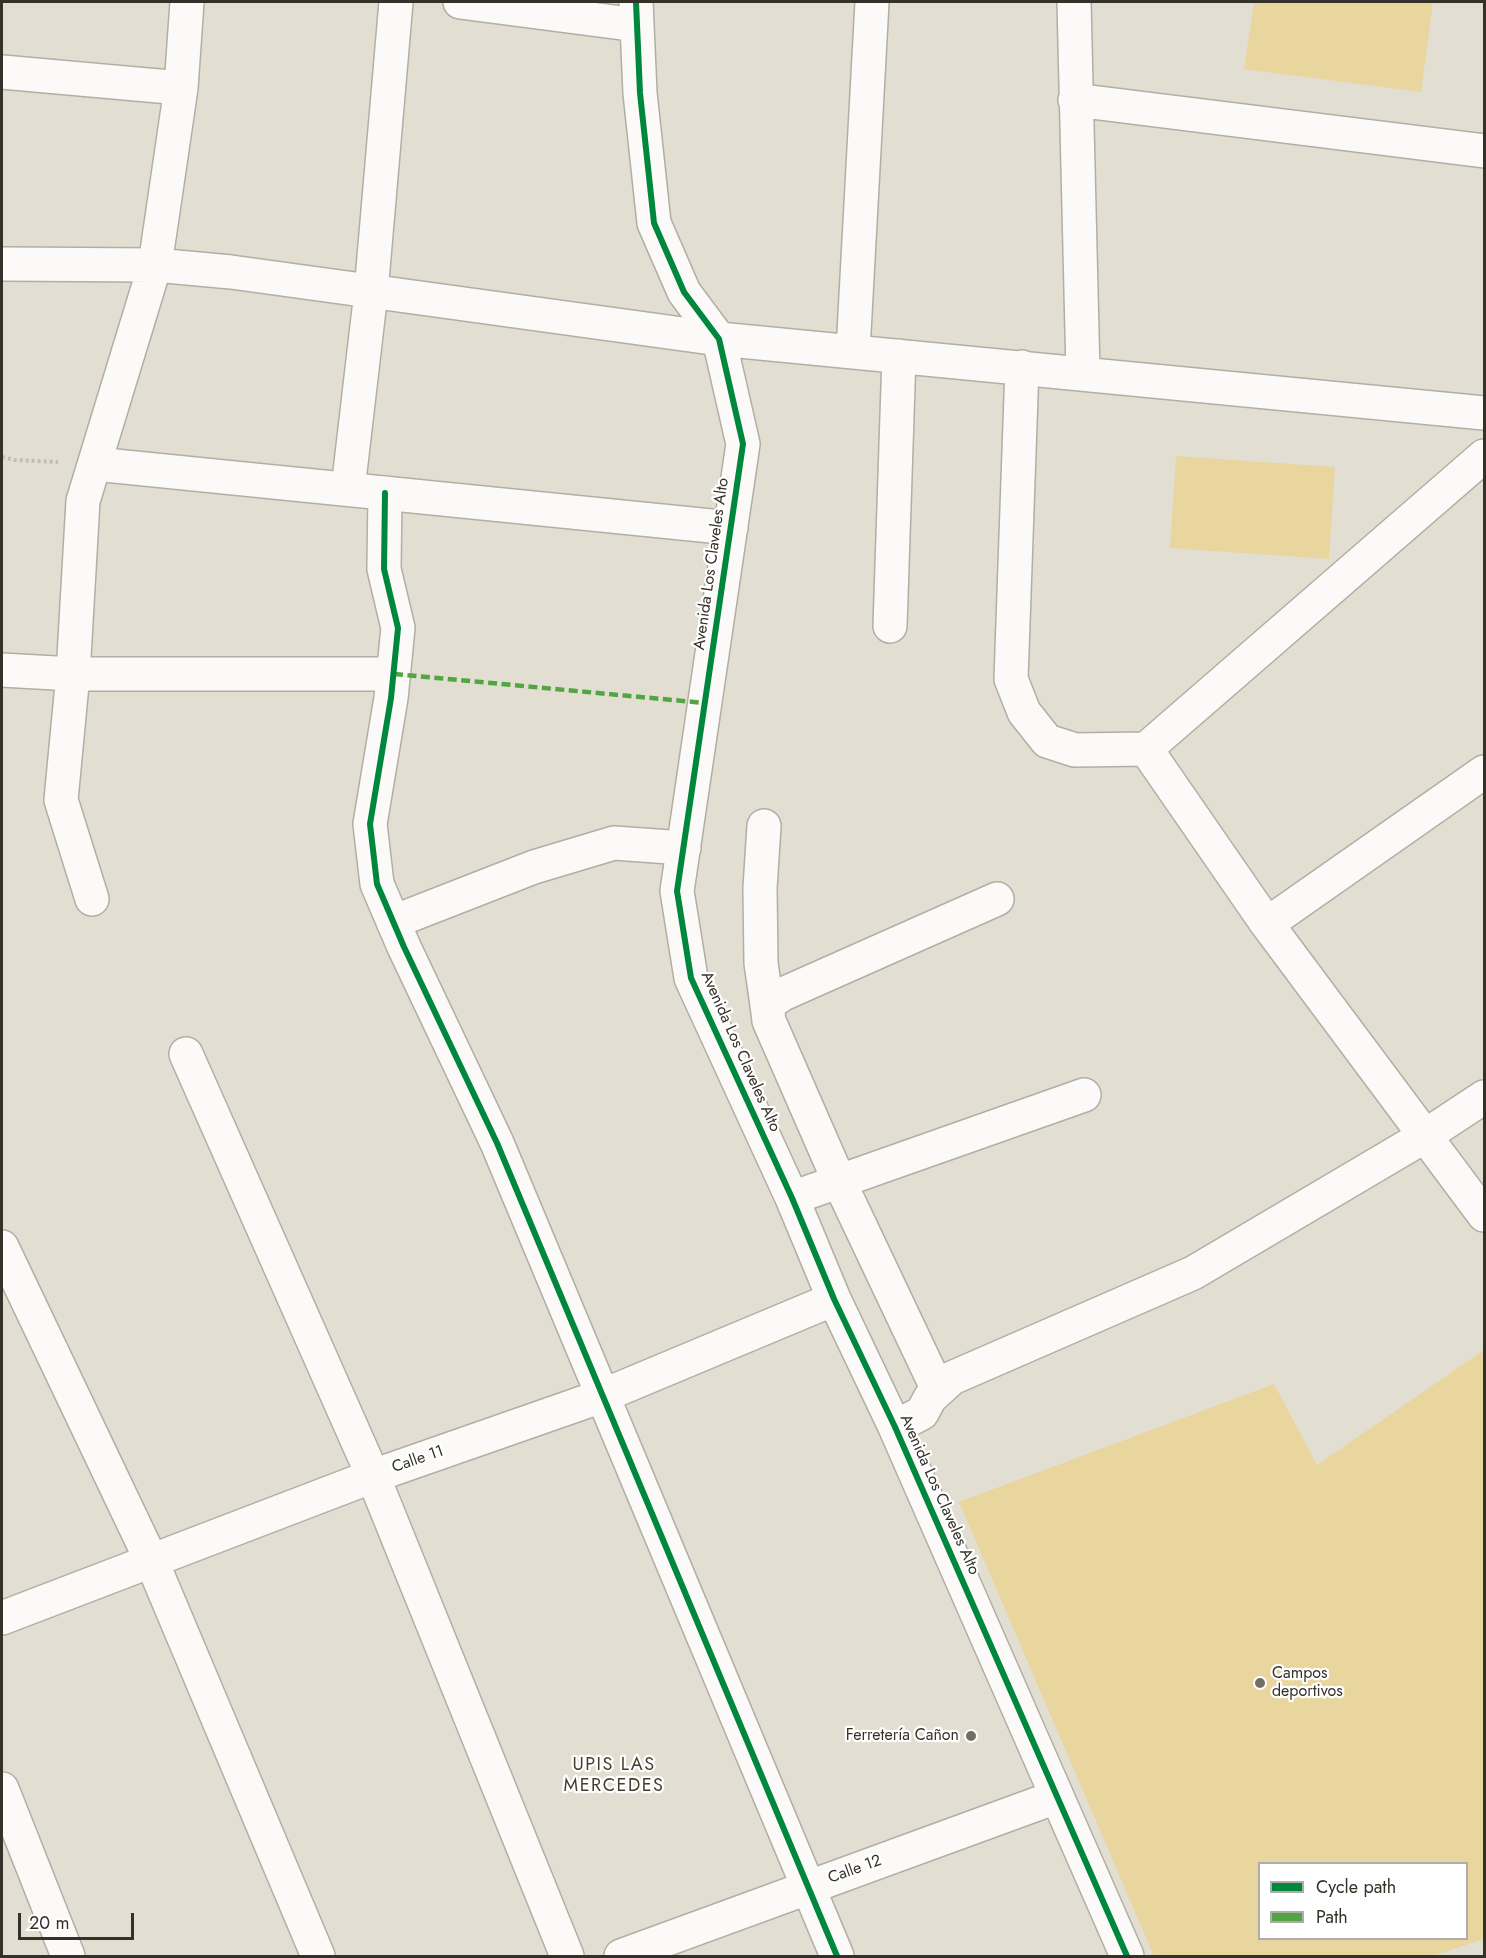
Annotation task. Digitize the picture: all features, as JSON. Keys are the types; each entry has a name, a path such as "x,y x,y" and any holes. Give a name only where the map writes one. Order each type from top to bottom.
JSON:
{"street":[{"path":"92,899 61,800 73,674 83,501 155,266 181,88 187,2"},
{"path":"348,489 371,292 396,2"},
{"path":"460,2 637,13"},
{"path":"853,351 872,2"},
{"path":"1074,2 1083,373"},
{"name":"Avenida Los Claveles Alto","path":"637,13 640,93 654,223 684,292 719,339 743,444 677,891 690,978 792,1198 834,1299 895,1427 1127,1956"},
{"path":"2,72 181,88"},
{"path":"1075,100 1485,151"},
{"path":"2,264 155,266 231,272 719,339 1485,413"},
{"path":"890,626 899,356"},
{"path":"1022,367 1011,679 1024,712 1047,741 1075,750 1146,749 1485,456"},
{"path":"95,464 731,528"},
{"path":"385,493 384,569 398,628 394,674 370,824 377,884 497,1143 837,1956"},
{"path":"2,670 73,674 394,674"},
{"path":"1146,749 1267,924 1485,1215"},
{"path":"1267,924 1485,772"},
{"path":"764,826 760,909 761,963 769,1021 839,1182 938,1390"},
{"path":"393,922 534,867 614,843 684,848"},
{"path":"767,1005 783,994 997,899"},
{"path":"186,1054 373,1476 567,1956"},
{"path":"792,1198 1084,1095"},
{"path":"895,1427 922,1413 938,1390 952,1378 1193,1273 1425,1136 1485,1097"},
{"path":"770,1151 816,1129"},
{"path":"2,1247 152,1562 318,1956"},
{"name":"Calle 11","path":"2,1618 373,1476 602,1396 834,1299"},
{"path":"2,1790 68,1956"},
{"name":"Calle 12","path":"621,1956 1056,1797"}],"path":[{"path":"2,456 15,460 95,464"}],"shaded area":[{"path":"1254,2 1433,2 1421,92 1244,69"},
{"path":"1176,456 1335,467 1329,559 1170,548"},
{"name":"Campos deportivos","path":"1484,1350 1484,1939 1432,1956 1154,1956 959,1502 1274,1384 1317,1465"}],"marked path":[{"path":"394,674 705,703"}],"cycle path":[{"path":"636,2 640,93 654,223 684,292 719,339 743,444 677,891 691,978 792,1198 834,1299 895,1427 1127,1956"},
{"path":"385,493 384,569 398,628 391,698 370,824 377,884 404,947 497,1143 837,1956"}],"place":[{"name":"Campos deportivos","path":"1260,1683"},
{"name":"Ferretería Cañon","path":"971,1736"}],"district":[{"name":"UPIS LAS MERCEDES","path":"614,1776"}]}
